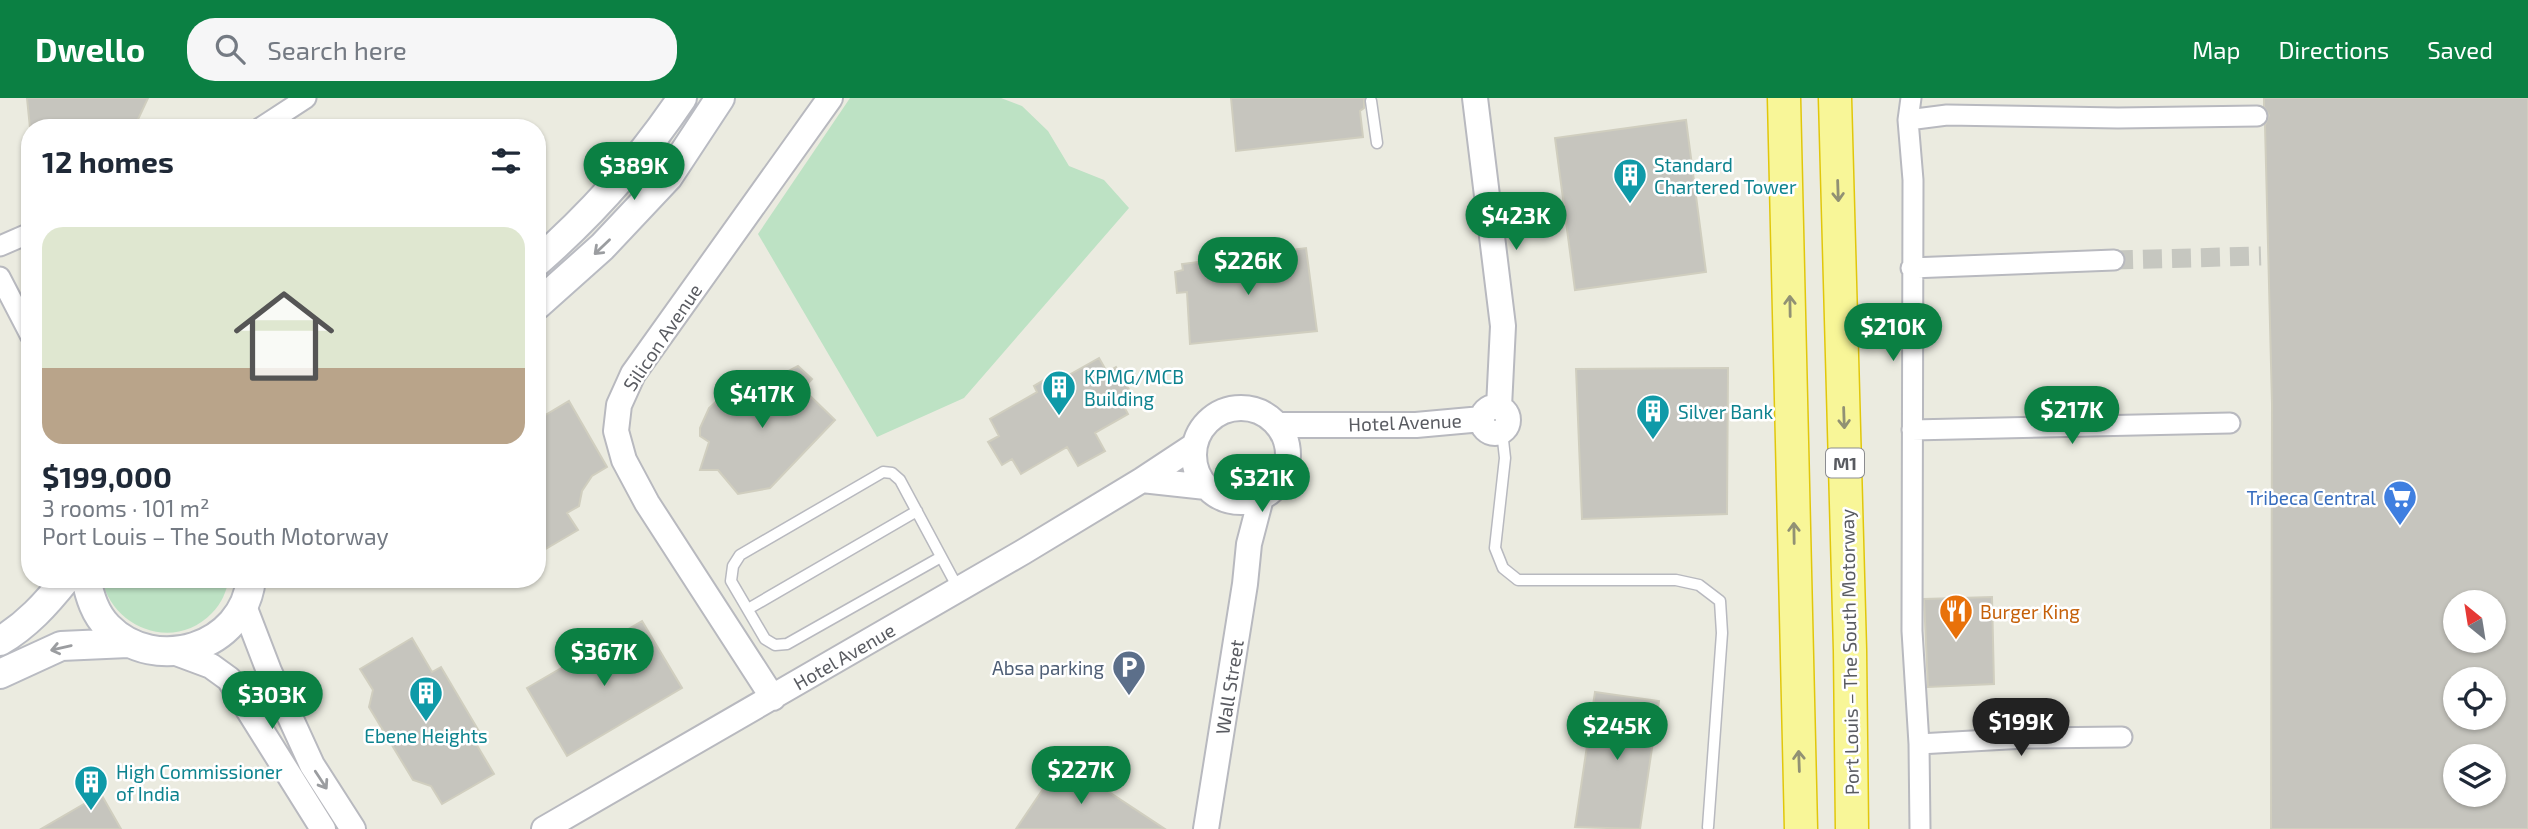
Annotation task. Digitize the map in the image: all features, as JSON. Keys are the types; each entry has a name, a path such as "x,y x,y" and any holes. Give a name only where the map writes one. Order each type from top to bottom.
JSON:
{"highway":[{"path":"1784,98 1801,829"},
{"name":"Port Louis – The South Motorway","path":"1837,98 1852,829"}],"main road":[{"path":"546,254 574,230 626,175 682,98"},
{"path":"546,297 603,247 668,177 720,98"},
{"path":"0,641 25,625 58,588"},
{"path":"88,588 92,605 107,627 128,643 151,651 176,653 203,645 227,629 249,588"},
{"path":"0,674 61,646 128,643"}],"street":[{"path":"274,119 306,98"},
{"name":"Silicon Avenue","path":"773,698 647,503 624,460 616,431 619,405 633,374 830,98"},
{"path":"1475,98 1503,326 1494,419"},
{"path":"1911,98 1908,120 1913,180 1912,631 1919,744 1920,829"},
{"path":"1908,120 1947,114 2118,118 2257,116"},
{"path":"0,246 21,237"},
{"path":"1911,268 2114,260"},
{"path":"0,276 21,317"},
{"path":"1230,410 1252,410 1266,415 1277,425 1288,451 1287,465 1282,479 1273,490 1261,498 1247,502 1232,501 1218,496 1206,487 1196,467 1195,445 1200,432 1210,420 1230,410"},
{"name":"Hotel Avenue","path":"1277,425 1416,425 1494,419"},
{"path":"1912,430 2230,423"},
{"name":"Hotel Avenue","path":"1287,465 1328,424"},
{"name":"Hotel Avenue","path":"544,829 959,590 1195,445"},
{"path":"1142,480 1206,487"},
{"name":"Wall Street","path":"1206,829 1249,544 1261,498"},
{"name":"Wall Street","path":"1232,501 1249,544"},
{"path":"250,588 269,671 312,765 353,829"},
{"path":"176,653 211,666 229,679 323,829"},
{"path":"1919,744 2025,738 2123,737"}],"lane":[{"path":"1371,102 1377,143"},
{"path":"1494,419 1505,458 1495,548 1503,568 1518,580 1676,580 1699,585 1720,601 1723,633 1708,827"},
{"path":"941,557 787,644 775,645 765,639 731,581 733,566 740,555 883,472 892,473 900,480 959,590"},
{"path":"748,610 916,511"}],"green space":[{"path":"850,98 1001,98 1022,106 1048,131 1069,166 1104,180 1129,208 964,398 877,437 758,234"},
{"path":"105,588 226,588 212,613 197,625 164,633 131,622 118,611"}],"building":[{"path":"27,98 148,98 138,119 29,119"},
{"path":"1231,98 1364,98 1364,108 1360,111 1363,137 1236,151"},
{"name":"Tribeca Central","path":"2264,98 2528,98 2528,829 2271,829 2272,404 2265,125 2269,115 2264,107"},
{"name":"Standard Chartered Tower","path":"1686,120 1706,272 1575,290 1555,138"},
{"path":"1306,248 1317,331 1190,344 1187,292 1177,293 1175,272 1183,270 1182,264"},
{"name":"KPMG/MCB Building","path":"1099,358 1107,372 1116,367 1130,391 1119,397 1128,414 1095,433 1105,451 1078,466 1067,447 1021,474 1012,459 1002,465 988,442 999,436 990,419 1037,392 1034,386 1056,373 1060,380"},
{"path":"798,366 812,379 803,389 835,420 770,488 738,494 718,470 700,470 709,442 700,436 700,428 709,408 721,397 729,394 743,377 758,387"},
{"name":"Silver Bank","path":"1728,368 1727,514 1582,519 1576,369"},
{"path":"569,401 607,467 592,476 582,491 579,506 567,513 578,530 546,549 546,415"},
{"name":"Burger King","path":"1992,597 1994,684 1928,687 1924,599"},
{"path":"642,621 682,688 567,756 527,688"},
{"name":"Ebene Heights","path":"412,638 432,672 441,667 483,738 475,742 494,774 442,804 431,786 413,780 369,707 373,690 360,669"},
{"path":"1595,692 1659,701 1640,829 1575,827"},
{"path":"1062,761 1165,829 1016,829"},
{"name":"High Commissioner of India","path":"101,794 121,829 41,829"}],"tunnel":[{"path":"2114,260 2261,256"}],"place":[{"name":"Standard Chartered Tower","path":"1630,205"},
{"name":"KPMG/MCB Building","path":"1059,417"},
{"name":"Silver Bank","path":"1653,441"},
{"name":"Tribeca Central","path":"2400,527"},
{"name":"Burger King","path":"1956,641"},
{"name":"Absa parking","path":"1129,697"},
{"name":"Ebene Heights","path":"426,723"},
{"name":"High Commissioner of India","path":"91,812"}]}
